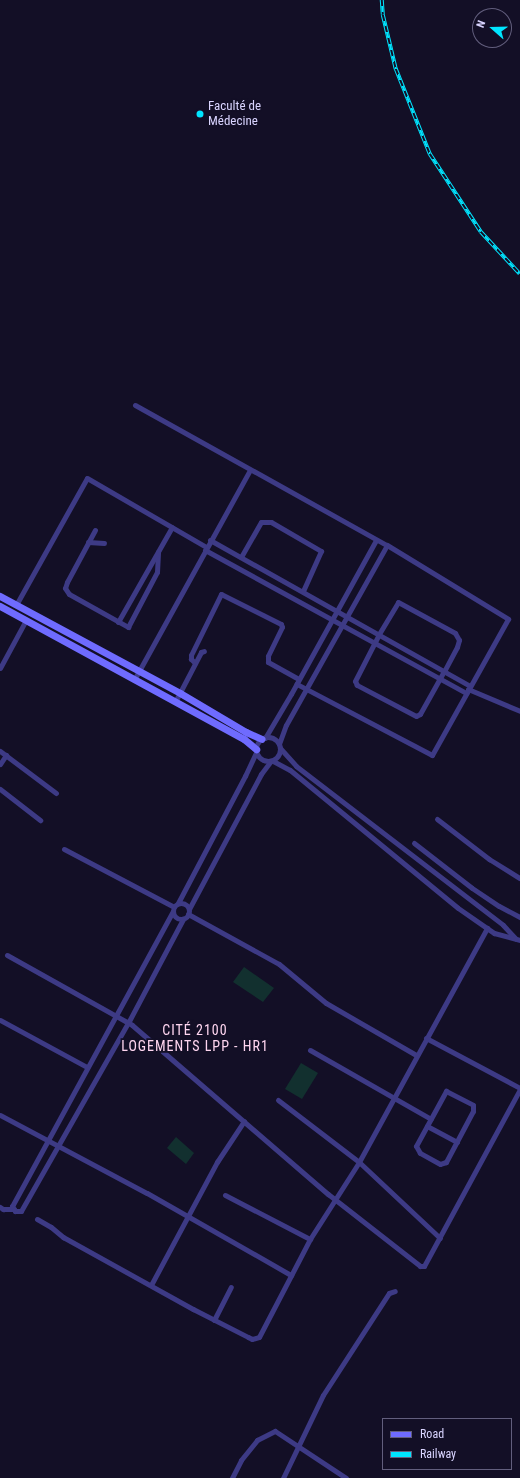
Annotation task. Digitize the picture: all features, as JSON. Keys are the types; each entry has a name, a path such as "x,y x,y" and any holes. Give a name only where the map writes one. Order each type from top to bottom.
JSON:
{"street":[{"path":"135,405 387,545 508,619 432,754 307,689 298,681 268,662 268,656 282,627 281,624 222,594 190,655 191,659 195,663"},
{"path":"134,680 250,470"},
{"path":"16,605 87,478 342,626 440,679 520,711"},
{"path":"241,557 261,522 271,522 321,552 303,591"},
{"path":"118,622 172,527"},
{"path":"95,530 65,588 69,594 128,627 158,572 158,552"},
{"path":"210,540 444,671 468,689"},
{"path":"14,1209 12,1206 47,1140 249,770 258,743 264,738 298,681 376,540"},
{"path":"88,542 104,543"},
{"path":"0,1207 4,1209 21,1211 128,1023 261,774 272,761 279,756 280,746 286,725 387,545"},
{"path":"0,596 180,693 246,732 264,738 273,738 296,766 503,925 518,939"},
{"path":"402,602 457,636 459,643 420,714 416,716 357,685 355,678 374,643 396,603 402,602"},
{"path":"0,606 244,739 256,751 260,758 272,761 290,770 430,886 487,928 500,936 518,939"},
{"path":"0,668 26,620"},
{"path":"175,702 201,652 204,651"},
{"path":"0,751 56,793"},
{"path":"0,764 6,755"},
{"path":"0,789 40,820"},
{"path":"437,819 489,859 520,878"},
{"path":"414,843 472,888 499,906 520,917"},
{"path":"64,850 175,907"},
{"path":"175,907 183,903 189,911 279,964 326,1003 416,1055"},
{"path":"175,907 176,916 183,919"},
{"path":"37,1219 51,1227 63,1237 150,1286 252,1339 259,1337 310,1239 336,1200 358,1162 487,928"},
{"path":"7,955 128,1023 336,1200 420,1266 424,1266 440,1238 520,1089 426,1038"},
{"path":"0,1020 87,1067"},
{"path":"310,1050 431,1119"},
{"path":"446,1091 473,1105 473,1111 446,1162 440,1164 420,1153 416,1146 431,1119 446,1091"},
{"path":"278,1100 358,1162 440,1238"},
{"path":"0,1115 147,1193 291,1275"},
{"path":"150,1286 217,1162 244,1121"},
{"path":"427,1126 457,1142"},
{"path":"225,1195 310,1239"},
{"path":"214,1320 231,1287"},
{"path":"290,1478 284,1476 323,1395 388,1293 395,1291"},
{"path":"232,1478 241,1460 257,1440 275,1431 346,1478"}],"green space":[{"path":"244,967 274,988 263,1002 233,982"},
{"path":"301,1063 318,1073 302,1099 285,1089"},
{"path":"176,1137 194,1153 186,1164 167,1148"}],"railway":[{"path":"382,0 383,15 396,69 430,154 481,232 520,274"}],"place":[{"name":"Faculté de Médecine","path":"200,114"}],"district":[{"name":"CITÉ 2100 LOGEMENTS LPP - HR1","path":"195,1038"}]}
